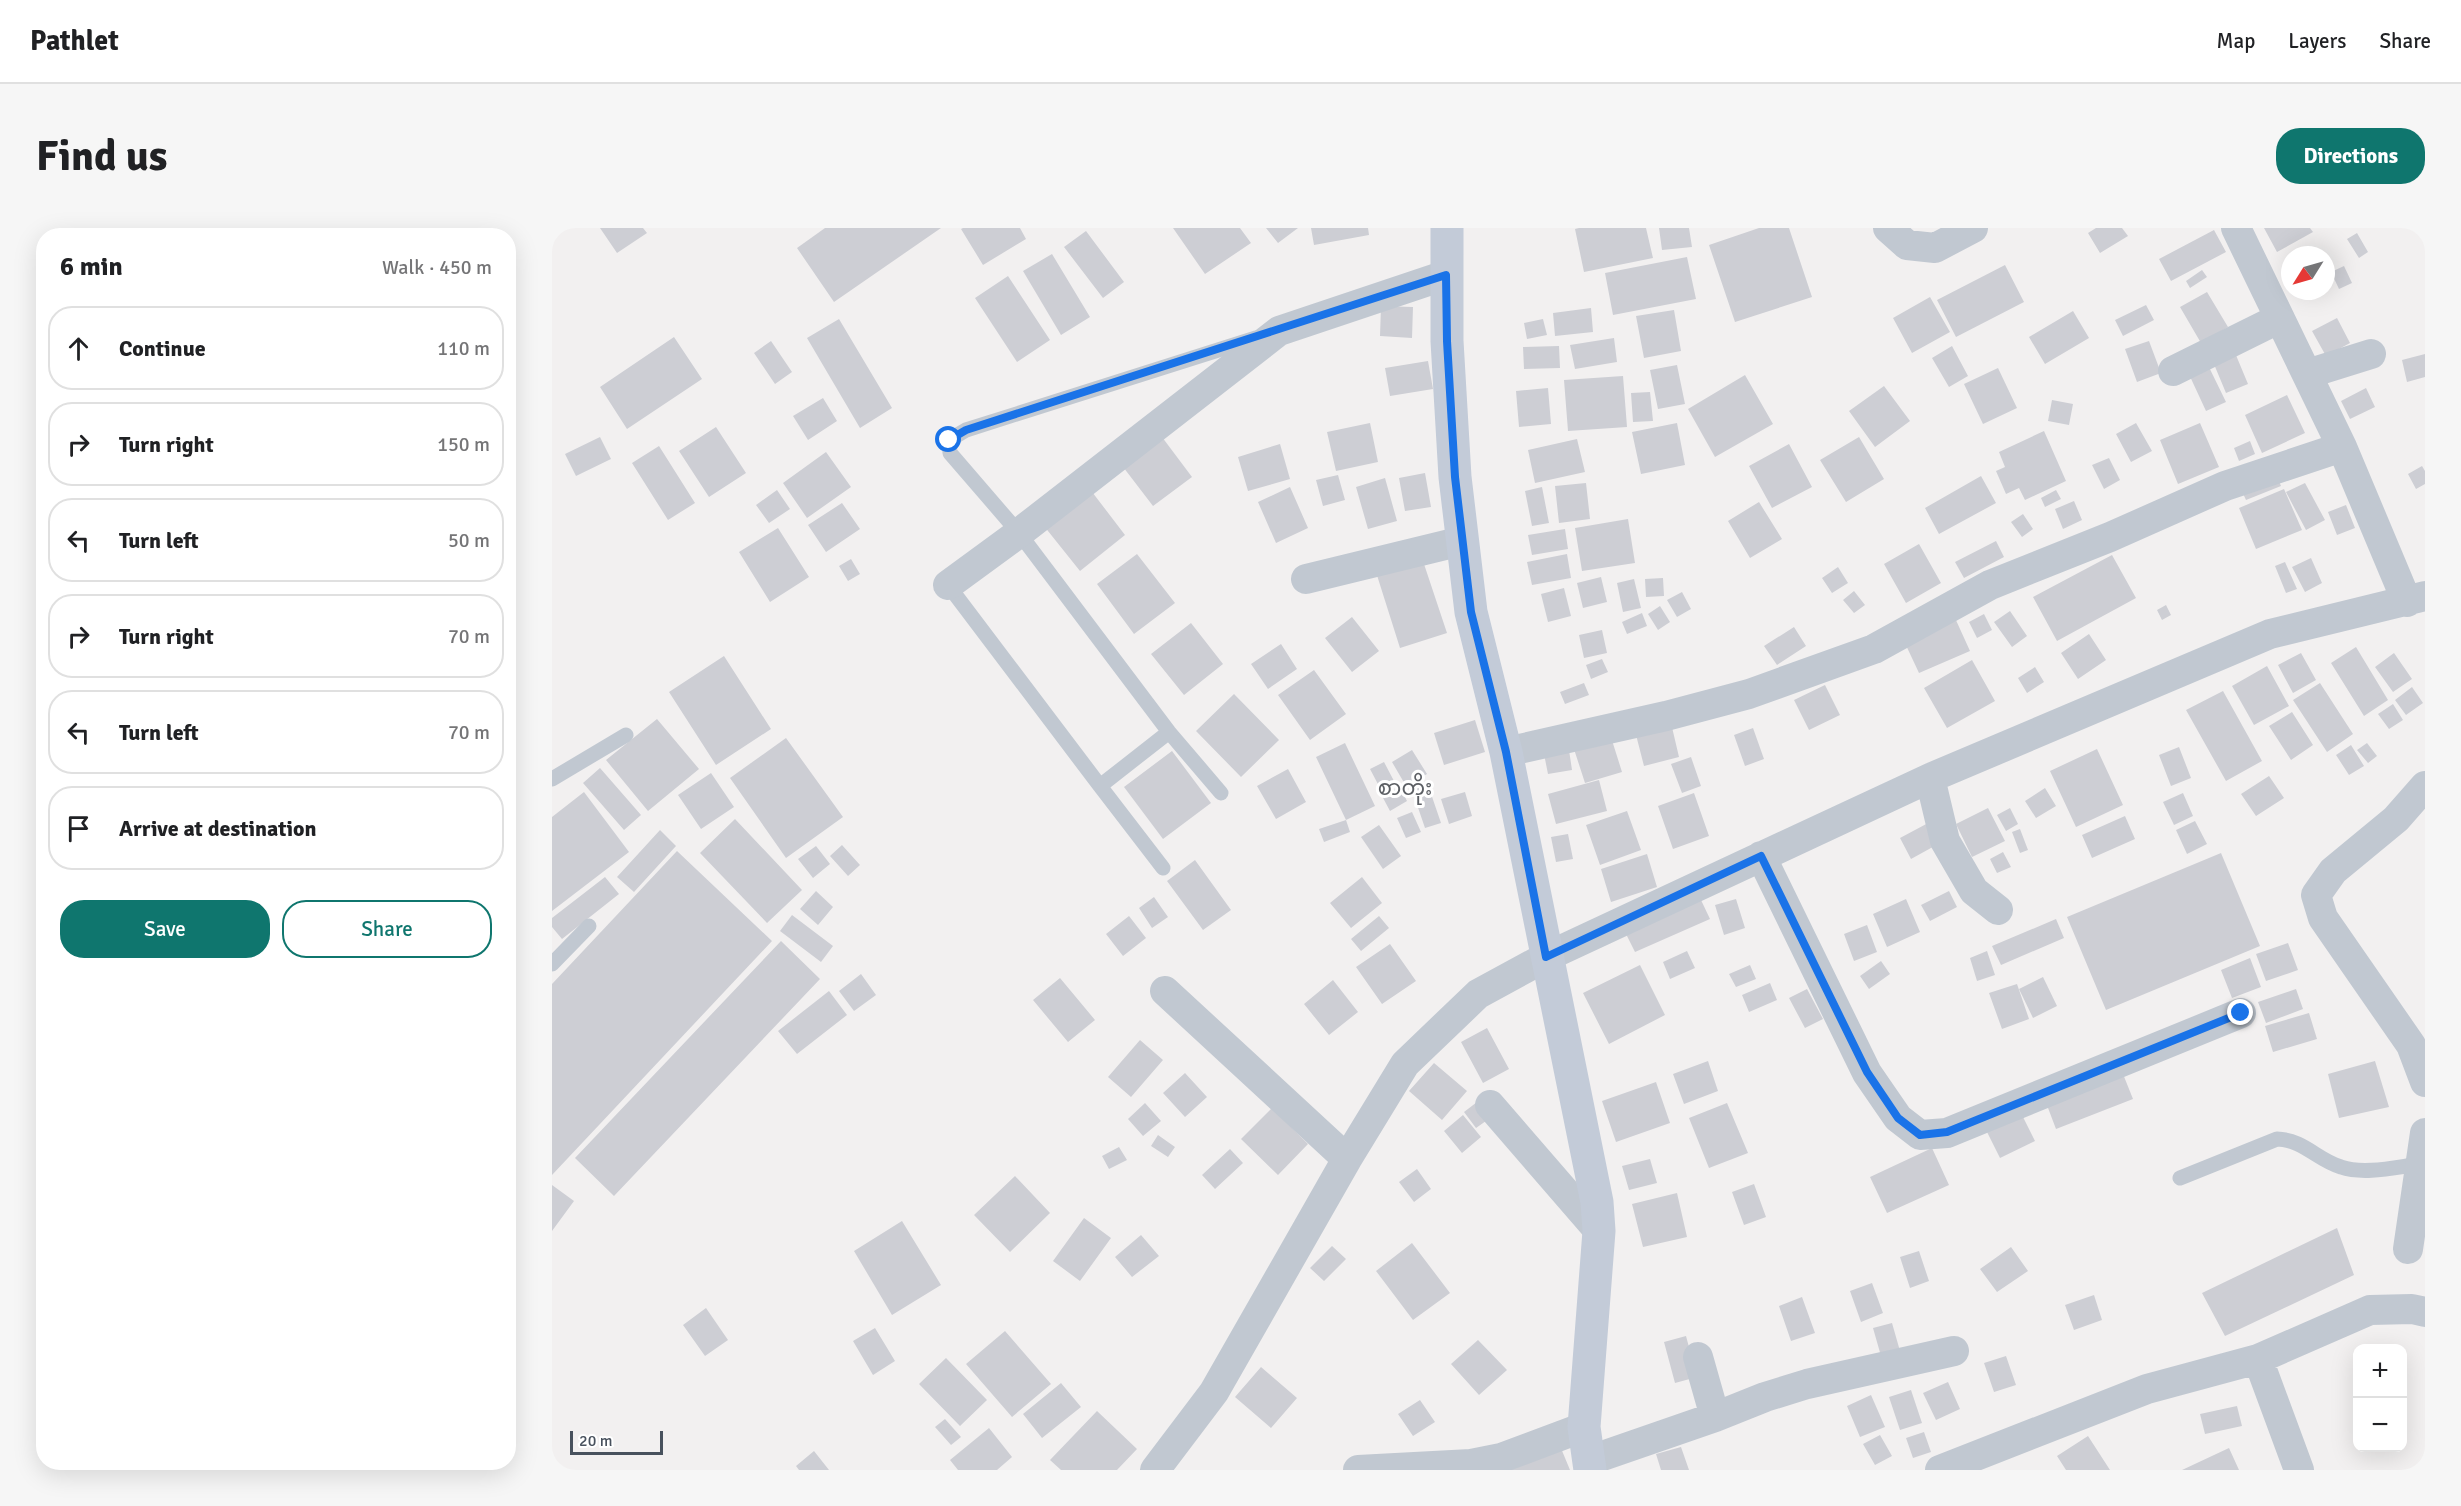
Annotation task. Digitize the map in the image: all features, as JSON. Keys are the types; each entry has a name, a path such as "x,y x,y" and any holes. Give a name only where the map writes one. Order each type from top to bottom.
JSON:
{"street":[{"path":"1447,228 1447,341 1454,466 1471,612 1506,752 1597,1202 1599,1231 1584,1427 1589,1466 1765,1396 1807,1384 1954,1351"},
{"path":"1888,228 1907,245 1935,248 1973,228"},
{"path":"1155,1470 1214,1392 1347,1159 1405,1064 1478,994 1546,957 1930,778 2270,634 2416,599 2278,319 2236,228"},
{"path":"948,585 1019,533 1279,331 1446,275"},
{"path":"2173,371 2278,319"},
{"path":"2307,374 2372,354"},
{"path":"1506,752 1749,694 1874,649 1990,585 2110,537 2225,486 2342,447"},
{"path":"1306,579 1462,541"},
{"path":"1930,778 1945,841 1974,891 1998,910"},
{"path":"2425,786 2396,819 2333,871 2316,895 2323,918 2412,1045 2425,1082"},
{"path":"1761,856 1867,1072 1898,1118 1920,1135 1947,1132 2241,1013"},
{"path":"1165,991 1347,1159"},
{"path":"1490,1105 1599,1231"},
{"path":"2408,1249 2425,1133"},
{"path":"1940,1470 1999,1460 2147,1389 2258,1359 2370,1310 2412,1309 2425,1312"},
{"path":"1698,1357 1715,1417"},
{"path":"2258,1359 2299,1470"},
{"path":"1358,1470 1471,1464 1501,1458 1584,1427"}],"lane":[{"path":"1221,793 1169,732 1019,533 950,453 949,440 966,430 1279,331"},
{"path":"948,585 1163,868"},
{"path":"1100,786 1169,732"},
{"path":"552,779 626,735"},
{"path":"552,964 589,926"},
{"path":"2180,1179 2277,1139 2290,1139 2338,1167 2355,1171 2420,1164"}],"building":[{"path":"600,228 643,228 647,233 617,253"},
{"path":"825,228 941,228 834,302 797,248"},
{"path":"1020,228 1026,239 983,265 961,229"},
{"path":"1173,228 1240,228 1251,243 1205,274"},
{"path":"1266,228 1298,228 1278,243"},
{"path":"1311,228 1368,228 1369,235 1314,245"},
{"path":"1646,228 1653,258 1584,272 1575,229"},
{"path":"1659,228 1689,228 1692,247 1662,250"},
{"path":"1759,228 1789,228 1812,297 1735,322 1709,245"},
{"path":"2096,228 2122,228 2128,236 2100,253 2088,233"},
{"path":"2264,228 2310,228 2313,232 2288,246 2281,246 2281,250 2277,252"},
{"path":"2214,230 2226,252 2171,281 2159,259"},
{"path":"1086,231 1124,282 1103,298 1064,247"},
{"path":"2357,233 2368,252 2359,258 2347,239"},
{"path":"1052,254 1090,317 1061,335 1023,271"},
{"path":"1687,257 1696,299 1613,315 1605,273"},
{"path":"2005,265 2024,302 1956,337 1937,300"},
{"path":"2344,266 2352,283 2339,289 2335,280 2335,270"},
{"path":"2202,270 2207,277 2190,288 2186,281"},
{"path":"1008,276 1050,340 1017,362 975,298"},
{"path":"2207,292 2228,327 2201,343 2180,307"},
{"path":"1930,297 1950,332 1912,353 1893,318"},
{"path":"2146,305 2154,320 2123,336 2115,320"},
{"path":"1381,306 1413,307 1412,338 1380,336"},
{"path":"1591,308 1593,332 1555,336 1553,313"},
{"path":"1674,310 1681,351 1644,358 1636,316"},
{"path":"2073,311 2089,338 2045,364 2029,337"},
{"path":"2337,318 2350,343 2326,356 2312,331"},
{"path":"839,319 892,408 860,428 807,338"},
{"path":"1543,319 1547,335 1527,339 1524,323"},
{"path":"674,337 702,379 627,429 600,387"},
{"path":"1614,338 1617,362 1575,369 1570,345"},
{"path":"771,341 792,372 775,384 754,353"},
{"path":"2149,341 2161,373 2137,382 2125,349"},
{"path":"1559,346 1560,368 1524,369 1523,347"},
{"path":"1952,346 1968,376 1949,387 1932,358"},
{"path":"2233,348 2248,384 2226,393 2211,357"},
{"path":"2425,354 2425,377 2407,382 2402,360"},
{"path":"1428,361 1433,389 1390,396 1385,368"},
{"path":"2206,361 2226,402 2206,411 2187,370"},
{"path":"1677,365 1685,404 1658,409 1650,370"},
{"path":"1998,368 2017,408 1983,424 1964,384"},
{"path":"1745,375 1773,424 1715,457 1688,409"},
{"path":"1623,376 1627,427 1568,431 1564,380"},
{"path":"1884,386 1910,421 1875,447 1849,411"},
{"path":"1548,388 1551,424 1519,427 1516,391"},
{"path":"2366,388 2375,407 2350,419 2341,401"},
{"path":"1650,392 1653,421 1633,422 1631,393"},
{"path":"2287,395 2305,433 2262,453 2245,415"},
{"path":"823,398 837,421 808,440 793,416"},
{"path":"2052,400 2073,404 2069,425 2048,421"},
{"path":"1370,423 1378,462 1336,471 1327,432"},
{"path":"1677,423 1685,465 1641,474 1632,432"},
{"path":"2136,423 2152,451 2131,462 2116,434"},
{"path":"2200,423 2219,467 2178,484 2160,440"},
{"path":"716,427 746,473 709,497 679,451"},
{"path":"1156,429 1192,477 1153,506 1117,459"},
{"path":"2044,431 2066,481 2025,500 2019,488 2006,494 1996,471 2005,467 1999,452"},
{"path":"600,437 611,459 576,476 565,454"},
{"path":"1859,437 1884,479 1846,502 1820,460"},
{"path":"1577,439 1585,472 1535,483 1528,450"},
{"path":"2250,441 2255,454 2239,461 2234,448"},
{"path":"1280,444 1290,479 1248,491 1238,457"},
{"path":"1789,444 1812,487 1772,508 1749,466"},
{"path":"659,446 695,503 668,520 632,463"},
{"path":"826,452 851,487 807,518 783,483"},
{"path":"2109,458 2120,480 2104,489 2092,465"},
{"path":"2422,466 2425,471 2425,484 2416,489 2408,474"},
{"path":"2275,472 2281,486 2246,500 2240,487"},
{"path":"1425,473 1431,507 1405,511 1399,478"},
{"path":"1338,475 1345,500 1323,506 1316,480"},
{"path":"1981,476 1996,503 1939,534 1925,508"},
{"path":"1385,478 1397,521 1368,529 1356,487"},
{"path":"1586,483 1590,519 1559,523 1555,486"},
{"path":"2305,483 2325,520 2306,530 2286,492"},
{"path":"1086,484 1125,535 1080,571 1040,521"},
{"path":"1290,487 1308,528 1276,543 1258,502"},
{"path":"1542,487 1549,523 1532,526 1525,491"},
{"path":"2284,489 2302,530 2256,549 2239,508"},
{"path":"777,490 790,509 769,523 756,505"},
{"path":"2056,490 2061,499 2045,507 2041,498"},
{"path":"2074,501 2082,520 2063,529 2055,509"},
{"path":"1759,502 1782,539 1750,558 1728,521"},
{"path":"842,503 860,529 826,552 808,525"},
{"path":"2346,505 2355,528 2337,535 2328,512"},
{"path":"2023,514 2033,529 2022,537 2011,522"},
{"path":"1628,519 1635,563 1582,571 1575,528"},
{"path":"778,528 809,577 770,602 739,552"},
{"path":"1565,529 1568,549 1532,555 1528,535"},
{"path":"1996,541 2004,557 1964,578 1955,562"},
{"path":"1919,544 1941,583 1906,603 1884,564"},
{"path":"1137,554 1175,603 1134,634 1097,584"},
{"path":"1567,554 1571,578 1532,585 1527,562"},
{"path":"1421,555 1447,633 1400,648 1375,569"},
{"path":"2112,555 2136,598 2057,641 2033,597"},
{"path":"2311,558 2322,583 2305,592 2292,567"},
{"path":"851,559 860,574 848,581 839,566"},
{"path":"2285,562 2297,589 2286,593 2275,566"},
{"path":"1838,567 1848,583 1832,593 1822,578"},
{"path":"1601,577 1607,602 1583,608 1577,583"},
{"path":"1663,578 1664,596 1646,597 1645,579"},
{"path":"1634,579 1641,608 1623,612 1617,583"},
{"path":"1564,588 1571,616 1548,622 1541,594"},
{"path":"1854,591 1865,605 1854,613 1843,600"},
{"path":"1682,592 1691,609 1677,617 1667,600"},
{"path":"2166,605 2171,615 2162,620 2157,610"},
{"path":"1660,606 1670,622 1658,630 1648,614"},
{"path":"2010,611 2027,636 2012,647 1994,622"},
{"path":"1642,613 1647,626 1627,634 1622,622"},
{"path":"1984,614 1992,630 1977,638 1969,622"},
{"path":"1352,617 1379,651 1352,672 1325,638"},
{"path":"1955,618 1970,651 1919,673 1904,641"},
{"path":"1191,623 1223,664 1184,695 1151,654"},
{"path":"1794,627 1806,646 1777,665 1764,646"},
{"path":"1602,630 1607,653 1584,658 1579,635"},
{"path":"2089,634 2106,660 2078,679 2061,653"},
{"path":"1281,644 1297,669 1268,689 1251,664"},
{"path":"2356,647 2388,700 2364,716 2331,663"},
{"path":"2301,653 2316,680 2293,693 2278,665"},
{"path":"2394,653 2412,679 2393,692 2375,667"},
{"path":"724,656 771,729 716,765 669,692"},
{"path":"1602,659 1608,672 1591,679 1586,665"},
{"path":"1972,660 1995,701 1947,728 1924,688"},
{"path":"2267,666 2289,706 2254,725 2232,686"},
{"path":"2035,667 2044,682 2027,693 2018,678"},
{"path":"1314,670 1346,714 1310,740 1278,695"},
{"path":"1584,683 1589,695 1565,704 1560,692"},
{"path":"2320,683 2353,734 2327,752 2293,700"},
{"path":"1825,685 1840,715 1809,730 1794,700"},
{"path":"2412,687 2423,703 2406,715 2395,700"},
{"path":"2223,691 2262,761 2226,781 2186,710"},
{"path":"1234,694 1279,740 1241,777 1196,731"},
{"path":"2393,704 2403,720 2389,729 2378,714"},
{"path":"2292,712 2313,745 2291,760 2269,726"},
{"path":"657,719 699,769 648,811 606,760"},
{"path":"1475,720 1485,752 1444,765 1434,733"},
{"path":"1671,723 1679,757 1644,766 1635,731"},
{"path":"1753,728 1764,759 1745,766 1734,735"},
{"path":"1610,734 1622,772 1585,783 1573,746"},
{"path":"786,738 843,817 786,858 730,778"},
{"path":"1345,743 1375,806 1346,820 1316,757"},
{"path":"2367,743 2377,756 2368,763 2357,750"},
{"path":"2351,745 2364,766 2349,775 2336,755"},
{"path":"2179,747 2191,778 2171,786 2159,755"},
{"path":"2097,749 2123,805 2076,827 2050,771"},
{"path":"1412,750 1427,774 1406,786 1392,762"},
{"path":"1569,750 1572,770 1548,774 1544,754"},
{"path":"1172,751 1211,803 1163,839 1124,787"},
{"path":"1691,757 1701,786 1682,793 1671,764"},
{"path":"1384,762 1394,781 1380,788 1370,769"},
{"path":"600,768 641,815 624,830 583,783"},
{"path":"1288,769 1306,802 1276,819 1257,786"},
{"path":"711,773 734,807 701,829 678,795"},
{"path":"2269,776 2284,798 2256,816 2241,794"},
{"path":"1599,780 1607,811 1556,824 1548,794"},
{"path":"1428,785 1441,823 1425,828 1412,790"},
{"path":"1400,787 1407,801 1390,811 1382,796"},
{"path":"2045,788 2056,806 2036,818 2025,801"},
{"path":"584,792 629,852 552,911 552,817"},
{"path":"1465,792 1472,816 1449,824 1441,799"},
{"path":"1694,793 1709,836 1673,849 1658,806"},
{"path":"2183,793 2193,816 2174,825 2163,802"},
{"path":"1988,808 2005,841 1972,857 1956,824"},
{"path":"2010,808 2018,824 2006,831 1997,815"},
{"path":"1627,811 1641,850 1600,865 1586,825"},
{"path":"1412,812 1421,832 1406,838 1397,818"},
{"path":"2125,816 2135,839 2092,858 2082,835"},
{"path":"735,819 802,890 767,923 700,853"},
{"path":"1346,820 1350,832 1324,842 1319,829"},
{"path":"2195,821 2207,844 2187,854 2176,830"},
{"path":"1930,822 1940,843 1911,859 1900,838"},
{"path":"1379,825 1401,856 1383,869 1361,837"},
{"path":"2020,829 2028,850 2020,853 2012,832"},
{"path":"660,830 676,846 634,892 617,877"},
{"path":"1568,834 1573,859 1556,862 1551,837"},
{"path":"842,845 860,865 848,876 830,856"},
{"path":"816,846 830,864 813,878 798,859"},
{"path":"677,851 772,941 552,1175 552,984"},
{"path":"2003,852 2011,867 1997,873 1990,859"},
{"path":"2221,853 2260,946 2106,1010 2067,917"},
{"path":"1647,854 1657,887 1611,902 1601,869"},
{"path":"1195,860 1231,910 1203,930 1167,881"},
{"path":"605,877 619,894 562,939 552,927 552,918"},
{"path":"1362,877 1382,903 1351,928 1330,903"},
{"path":"816,891 833,907 818,925 800,909"},
{"path":"1949,891 1957,907 1930,921 1921,905"},
{"path":"1154,897 1168,917 1152,928 1139,908"},
{"path":"1736,899 1745,928 1724,935 1715,905"},
{"path":"1906,899 1920,932 1887,947 1873,914"},
{"path":"1701,900 1710,919 1635,952 1626,934"},
{"path":"792,915 833,946 821,962 780,931"},
{"path":"1129,916 1146,938 1123,956 1106,934"},
{"path":"1379,916 1389,928 1361,951 1351,939"},
{"path":"2056,919 2064,938 2001,965 1992,946"},
{"path":"1867,925 1877,952 1854,961 1844,934"},
{"path":"781,941 820,979 614,1196 575,1158"},
{"path":"2288,943 2298,970 2266,981 2256,954"},
{"path":"1390,944 1416,981 1382,1004 1356,967"},
{"path":"1687,951 1695,968 1670,979 1663,962"},
{"path":"1987,951 1995,975 1977,981 1970,958"},
{"path":"2250,958 2261,987 2232,998 2221,970"},
{"path":"1881,961 1890,974 1869,989 1860,976"},
{"path":"1640,965 1665,1015 1609,1044 1583,993"},
{"path":"1750,965 1756,979 1736,987 1729,974"},
{"path":"861,974 876,995 854,1011 839,991"},
{"path":"2043,977 2057,1006 2033,1018 2019,989"},
{"path":"1060,978 1095,1020 1068,1042 1033,1000"},
{"path":"1333,980 1358,1012 1329,1035 1304,1004"},
{"path":"1770,983 1777,1000 1749,1012 1742,995"},
{"path":"2017,984 2029,1019 2002,1029 1989,993"},
{"path":"1807,989 1823,1019 1805,1028 1789,998"},
{"path":"2296,989 2303,1009 2266,1023 2258,1002"},
{"path":"829,991 847,1015 797,1054 778,1031"},
{"path":"2309,1013 2317,1039 2273,1052 2265,1026"},
{"path":"1487,1028 1509,1069 1483,1083 1461,1042"},
{"path":"1140,1040 1163,1060 1131,1097 1108,1077"},
{"path":"1708,1061 1718,1091 1684,1104 1673,1074"},
{"path":"2375,1061 2389,1107 2339,1118 2328,1074"},
{"path":"1434,1063 1467,1091 1442,1120 1409,1091"},
{"path":"2121,1069 2133,1099 2056,1129 2045,1100"},
{"path":"1185,1073 1207,1097 1185,1117 1163,1093"},
{"path":"1656,1082 1670,1123 1616,1142 1602,1101"},
{"path":"1481,1099 1493,1116 1476,1128 1464,1112"},
{"path":"1145,1103 1161,1121 1143,1136 1128,1119"},
{"path":"1727,1103 1748,1153 1709,1168 1689,1118"},
{"path":"1272,1108 1308,1144 1278,1175 1241,1139"},
{"path":"2019,1109 2035,1141 2000,1158 1984,1126"},
{"path":"1463,1115 1481,1137 1462,1153 1444,1131"},
{"path":"1158,1135 1175,1147 1168,1157 1151,1146"},
{"path":"1119,1147 1127,1160 1109,1169 1102,1156"},
{"path":"1932,1148 1949,1185 1887,1213 1870,1177"},
{"path":"1230,1149 1243,1163 1215,1189 1202,1175"},
{"path":"1650,1159 1657,1183 1629,1190 1622,1166"},
{"path":"1417,1169 1431,1189 1414,1202 1399,1182"},
{"path":"1015,1176 1050,1213 1010,1252 974,1215"},
{"path":"1754,1184 1766,1217 1744,1225 1732,1192"},
{"path":"552,1185 574,1201 552,1231"},
{"path":"1677,1193 1687,1237 1643,1247 1632,1204"},
{"path":"1084,1218 1111,1238 1080,1281 1053,1261"},
{"path":"902,1221 941,1285 892,1315 854,1251"},
{"path":"2337,1228 2354,1275 2225,1336 2202,1293"},
{"path":"1141,1235 1159,1256 1132,1277 1115,1257"},
{"path":"1412,1243 1450,1293 1413,1320 1376,1271"},
{"path":"1332,1246 1346,1259 1324,1281 1310,1268"},
{"path":"2011,1247 2028,1271 1997,1292 1980,1269"},
{"path":"1919,1251 1929,1281 1910,1288 1900,1257"},
{"path":"1872,1283 1883,1313 1861,1322 1850,1291"},
{"path":"2094,1295 2102,1320 2074,1330 2065,1305"},
{"path":"1802,1297 1815,1333 1791,1341 1779,1306"},
{"path":"706,1308 728,1340 705,1356 683,1325"},
{"path":"1892,1323 1900,1351 1881,1356 1873,1328"},
{"path":"875,1328 895,1361 873,1375 853,1341"},
{"path":"1005,1331 1051,1384 1012,1417 966,1364"},
{"path":"1686,1336 1697,1377 1675,1383 1664,1342"},
{"path":"1478,1340 1507,1370 1479,1395 1451,1364"},
{"path":"2006,1356 2016,1385 1994,1392 1984,1363"},
{"path":"946,1358 987,1400 960,1426 919,1384"},
{"path":"1261,1367 1297,1398 1271,1428 1235,1397"},
{"path":"1948,1382 1960,1409 1936,1420 1923,1393"},
{"path":"1061,1383 1081,1407 1042,1438 1023,1414"},
{"path":"1911,1390 1922,1423 1900,1430 1889,1397"},
{"path":"1871,1395 1885,1427 1860,1437 1847,1406"},
{"path":"1420,1400 1435,1422 1413,1436 1398,1414"},
{"path":"2237,1406 2242,1426 2205,1434 2200,1414"},
{"path":"1097,1411 1137,1449 1117,1470 1061,1470 1050,1460"},
{"path":"945,1419 961,1437 951,1445 935,1427"},
{"path":"989,1428 1012,1457 997,1470 958,1470 950,1460"},
{"path":"1924,1432 1931,1452 1913,1458 1906,1438"},
{"path":"1880,1435 1892,1456 1875,1465 1863,1444"},
{"path":"2088,1436 2110,1470 2066,1470 2057,1456"},
{"path":"1558,1441 1570,1470 1484,1470"},
{"path":"1681,1447 1689,1470 1661,1470 1656,1454"},
{"path":"2229,1448 2239,1470 2182,1470"},
{"path":"814,1451 829,1470 799,1470 796,1466"}],"district":[{"name":"စာတိုး","path":"1405,788"}],"route":[{"path":"949,440 966,430 1279,331 1446,275 1447,341 1455,477 1471,612 1506,752 1546,957 1761,856 1867,1072 1898,1118 1920,1135 1947,1132 2241,1013"}]}
